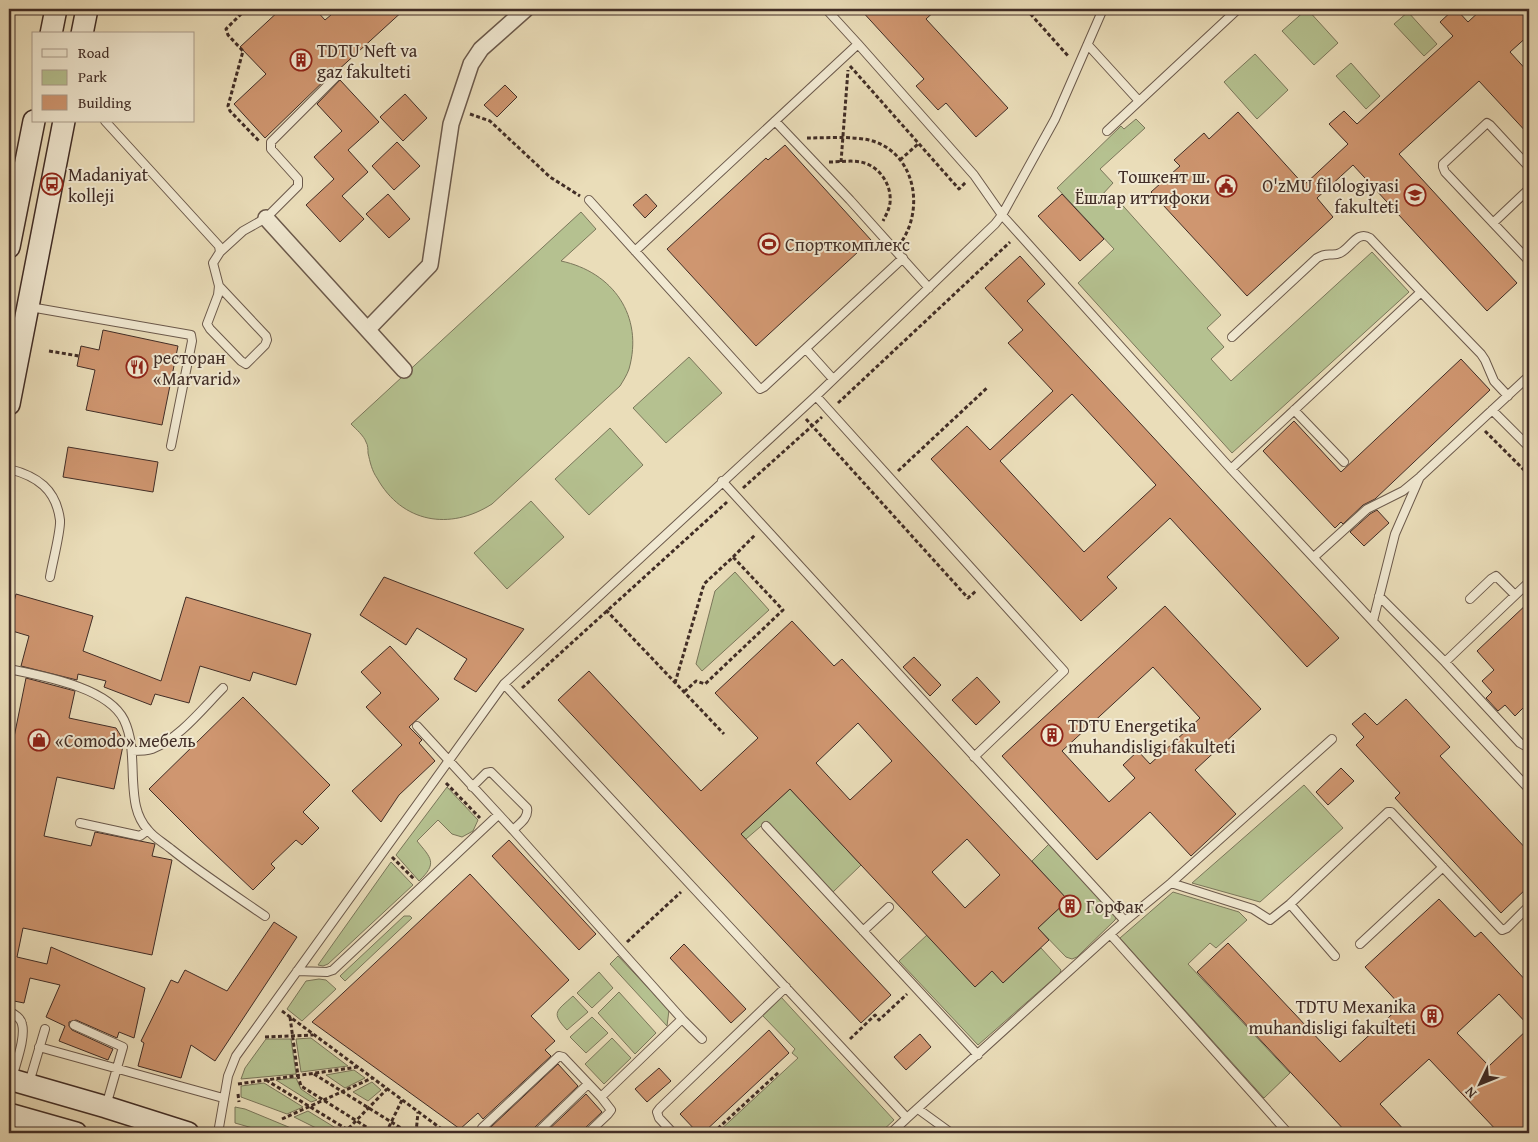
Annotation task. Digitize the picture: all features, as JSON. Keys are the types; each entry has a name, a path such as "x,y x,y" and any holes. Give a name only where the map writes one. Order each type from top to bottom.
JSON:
{"main road":[{"path":"51,32 56,9"},
{"path":"82,32 87,9"},
{"path":"9,247 34,122"},
{"path":"9,404 64,122"},
{"path":"16,1081 188,1133"},
{"path":"9,1114 76,1133"}],"street":[{"path":"368,329 430,265 451,124 455,109 475,56 526,9"},
{"path":"266,218 404,370"}],"lane":[{"path":"826,9 974,175 1002,215 1231,469 1529,789"},
{"path":"218,1133 228,1076 236,1056 504,684 816,396 995,224 1002,215 1055,119 1103,9"},
{"path":"1107,131 1238,9"},
{"path":"635,252 858,44"},
{"path":"1088,45 1140,101"},
{"path":"218,286 266,336 265,345 246,364 207,324 218,295 213,262 220,252 244,231 266,218 296,188 299,183 270,146 273,138 336,78"},
{"path":"775,121 930,288"},
{"path":"106,122 219,246 220,252"},
{"path":"1529,167 1487,123 1443,164 1445,172 1529,261"},
{"path":"1494,223 1529,189"},
{"path":"590,200 758,388 764,387 903,258"},
{"path":"1232,337 1317,258 1323,254 1336,255 1342,253 1360,236 1365,235 1481,354 1494,381 1508,396"},
{"path":"1231,469 1422,292"},
{"path":"28,307 191,336 192,341 171,446"},
{"path":"806,349 833,379"},
{"path":"1314,557 1367,509 1403,491 1420,477 1529,376"},
{"path":"816,396 1064,671 974,757"},
{"path":"1294,410 1344,462"},
{"path":"1492,410 1529,447"},
{"path":"9,469 29,475 41,482 54,498 60,521 50,577"},
{"path":"1373,621 1397,528 1420,477"},
{"path":"722,481 1125,921"},
{"path":"1470,600 1496,576 1515,595"},
{"path":"1445,662 1529,582"},
{"path":"1379,596 1445,662 1520,742 1529,748"},
{"path":"9,669 79,686 100,697 119,712 131,740 134,798 137,811 148,830 197,869 265,916"},
{"path":"504,684 906,1118"},
{"path":"132,751 150,750 166,741 183,728 222,688"},
{"path":"417,726 702,1039"},
{"path":"891,1133 1110,934 1171,883 1332,739"},
{"path":"472,787 486,773 491,772 527,808 526,818 513,830"},
{"path":"1171,883 1253,909 1267,920 1273,918 1290,904 1388,812 1391,812 1502,930 1507,928 1528,909"},
{"path":"298,971 327,972 333,970 498,815"},
{"path":"80,823 140,836 148,830"},
{"path":"766,826 978,1055"},
{"path":"1360,944 1443,867"},
{"path":"1290,904 1335,956"},
{"path":"863,931 889,907"},
{"path":"1110,934 1288,1133"},
{"path":"673,1133 659,1118 657,1112 660,1108 786,987"},
{"path":"9,1011 17,1016 22,1023 23,1033 16,1081"},
{"path":"601,1097 682,1019"},
{"path":"74,1025 123,1047 106,1107"},
{"path":"16,1081 40,1047 45,1029"},
{"path":"40,1047 223,1098"},
{"path":"481,1133 482,1128 559,1056 563,1057 601,1097 610,1110 588,1133"},
{"path":"537,1133 588,1084"},
{"path":"918,1108 951,1133"}],"path":[{"path":"246,9 226,29 228,35 243,51 228,106 230,111 260,142 270,146"},
{"path":"1026,9 1078,67"},
{"path":"841,162 849,64 959,189 974,175"},
{"path":"455,109 490,121 550,177 579,196 590,200"},
{"path":"790,137 862,139 879,144 900,160 908,173 912,185 914,210 908,232 895,249"},
{"path":"900,160 918,144"},
{"path":"814,162 858,162 873,167 884,178 888,185 890,202 888,210 877,230"},
{"path":"514,695 830,411 1011,241 995,224"},
{"path":"49,351 79,356"},
{"path":"890,478 988,387"},
{"path":"799,411 968,598 985,583"},
{"path":"1477,423 1529,475"},
{"path":"675,682 704,584 764,527"},
{"path":"684,692 696,681 705,684 783,610 733,556"},
{"path":"595,599 724,734"},
{"path":"440,790 446,782 488,826"},
{"path":"386,864 392,856 421,888"},
{"path":"620,950 690,883"},
{"path":"842,1047 875,1015 879,1020 915,987"},
{"path":"277,1017 287,1003"},
{"path":"282,1011 447,1133"},
{"path":"290,1017 298,1076 302,1086 376,1133"},
{"path":"268,1030 264,1037 314,1035"},
{"path":"238,1084 358,1067"},
{"path":"714,1133 779,1072"},
{"path":"313,1074 409,1133"},
{"path":"238,1078 239,1102"},
{"path":"282,1119 373,1078"},
{"path":"266,1080 346,1132 353,1133"},
{"path":"346,1132 387,1089"},
{"path":"386,1133 402,1100"},
{"path":"416,1133 418,1112"},
{"path":"437,1126 439,1133"}],"green space":[{"path":"1307,9 1338,43 1314,65 1282,31"},
{"path":"1408,12 1437,44 1424,56 1394,24"},
{"path":"1255,54 1288,90 1257,119 1224,82"},
{"path":"1351,63 1380,96 1366,109 1336,76"},
{"path":"1136,119 1145,128 1100,169 1113,183 1101,196 1109,204 1116,198 1221,315 1207,328 1224,347 1211,359 1231,381 1372,252 1409,292 1232,453 1078,283 1114,249 1057,188 1121,126 1124,129"},
{"path":"581,212 596,229 561,261 596,275 620,299 628,314 632,331 633,350 625,378 620,386 492,504 460,518 444,520 428,518 413,513 400,505 387,493 372,469 365,440 351,424"},
{"path":"689,357 722,393 666,443 633,408"},
{"path":"610,428 643,465 589,515 555,479"},
{"path":"531,501 564,537 507,589 474,553"},
{"path":"735,572 769,610 702,671 696,664 715,591"},
{"path":"1304,785 1343,828 1260,902 1192,883"},
{"path":"447,787 478,820 473,831 462,837 452,834 438,820 417,841 429,856 430,861 429,870 419,881 396,855"},
{"path":"790,789 861,865 833,892 767,821 746,839 741,834"},
{"path":"1050,843 1117,916 1077,957 1072,959 1066,957 1038,928 1064,904 1071,911 1074,907 1032,861"},
{"path":"391,862 413,885 328,964 318,965"},
{"path":"1173,892 1239,912 1247,920 1216,948 1210,943 1188,964 1290,1073 1264,1098 1120,938"},
{"path":"404,916 412,918 345,981 340,976"},
{"path":"927,935 975,987 992,971 1004,982 1041,948 1061,970 1060,973 978,1045 899,961"},
{"path":"618,956 669,1010 667,1026 610,964"},
{"path":"599,972 613,988 592,1008 577,993"},
{"path":"326,980 336,989 302,1021 287,1009 306,981"},
{"path":"619,992 656,1033 635,1054 598,1013"},
{"path":"573,996 588,1012 567,1030 557,1015 563,1005"},
{"path":"781,997 894,1120 880,1133 717,1133 798,1058 792,1053 795,1049 762,1015"},
{"path":"592,1017 608,1033 586,1053 570,1037"},
{"path":"311,1038 348,1066 301,1072 296,1039"},
{"path":"612,1038 631,1058 604,1084 585,1064"},
{"path":"266,1039 291,1039 296,1074 241,1079 245,1068"},
{"path":"354,1070 365,1078 345,1088 326,1075"},
{"path":"296,1078 301,1089 317,1100 311,1102 276,1080"},
{"path":"372,1082 381,1090 368,1101 353,1092"},
{"path":"264,1083 303,1107 287,1114 241,1097 241,1086"},
{"path":"235,1107 245,1109 303,1133 270,1133 235,1123"},
{"path":"308,1111 339,1130 336,1133 326,1133 294,1117"}],"building":[{"name":"TDTU Neft va gaz fakulteti","path":"281,9 315,9 325,20 338,9 405,9 336,72 331,74 265,138 234,104 266,74 240,47"},
{"path":"860,9 937,9 926,19 1008,108 976,137 946,103 938,110 916,86 924,79"},
{"path":"1454,9 1468,22 1482,9 1529,9 1529,35 1510,52 1529,73 1529,135 1479,81 1399,154 1517,283 1487,311 1353,165 1317,198 1333,217 1247,296 1151,192 1180,166 1174,160 1204,133 1209,139 1238,112 1304,185 1348,144 1329,124 1344,111 1357,124 1453,36 1440,22"},
{"path":"340,80 379,122 348,150 368,172 342,196 364,219 340,242 306,205 334,179 314,157 342,131 317,104"},
{"path":"505,85 517,97 497,117 484,105"},
{"path":"405,94 427,118 403,141 380,117"},
{"path":"397,142 420,166 394,190 372,166"},
{"name":"Спорткомплекс","path":"785,145 871,240 756,346 667,249 766,158 768,160"},
{"path":"388,194 410,219 389,238 366,214"},
{"path":"646,194 657,206 645,218 633,205"},
{"path":"1062,194 1104,239 1080,261 1038,216"},
{"path":"1020,256 1045,284 1027,301 1339,638 1307,667 1170,518 1107,577 1117,588 1081,621 931,459 967,426 990,450 1053,391 1008,343 1023,330 985,288","holes":["1072,394 1156,485 1084,552 1000,461"]},
{"path":"103,330 178,346 162,425 86,410 95,370 77,366 81,346 99,350"},
{"path":"1461,359 1490,390 1375,499 1363,505 1343,524 1341,522 1335,528 1263,451 1294,421 1341,472"},
{"path":"68,447 158,462 153,492 63,477"},
{"path":"1377,510 1389,523 1364,546 1350,532"},
{"path":"384,577 524,629 476,692 454,679 467,659 417,628 406,645 360,615"},
{"path":"16,594 93,616 83,651 161,681 186,597 311,634 296,685 253,672 250,681 200,666 189,703 155,694 151,705 104,687 106,681 78,674 77,680 21,666 29,636 9,630 9,620"},
{"path":"1529,602 1529,702 1515,716 1505,705 1498,711 1486,698 1492,692 1482,681 1494,670 1477,651"},
{"name":"TDTU Energetika muhandisligi fakulteti","path":"1165,606 1261,709 1195,770 1236,814 1191,856 1150,812 1097,860 1002,756","holes":["1153,667 1200,718 1150,764 1138,751 1123,765 1135,778 1109,802 1062,751"]},
{"path":"792,621 834,666 842,659 1068,900 1038,928 1049,940 1003,983 992,971 975,987 790,789 741,834 891,995 861,1023 558,700 589,671 701,791 758,738 715,693","holes":["858,723 892,761 850,800 816,763","967,839 1000,875 965,908 932,872"]},
{"path":"390,646 439,699 409,727 422,740 419,743 435,761 399,795 381,822 352,791 402,745 366,707 381,693 361,672"},
{"path":"914,657 941,685 930,696 903,667"},
{"path":"977,677 1000,702 976,725 952,700"},
{"path":"26,678 75,691 69,718 116,728 124,741 114,789 57,777 44,836 91,846 95,832 155,844 152,856 172,860 152,955 23,928 17,957 47,964 51,947 145,988 134,1038 119,1032 117,1038 76,1020 69,1022 72,1030 113,1049 108,1060 59,1041 65,1026 46,1017 60,985 30,978 24,1003 9,1000 9,762"},
{"path":"243,697 330,785 303,812 319,828 302,845 296,840 271,864 275,868 253,890 149,789"},
{"path":"1406,699 1450,747 1440,756 1529,852 1529,886 1501,913 1395,798 1400,793 1356,745 1364,737 1352,724 1365,713 1377,725"},
{"path":"1341,768 1354,781 1328,805 1316,792"},
{"path":"509,840 596,934 579,950 492,856"},
{"path":"470,874 569,980 531,1016 555,1041 545,1050 551,1056 483,1119 478,1113 460,1129 312,1022"},
{"name":"TDTU Mexanika muhandisligi fakulteti","path":"1439,899 1475,937 1481,932 1529,984 1529,1026 1499,994 1457,1033 1489,1066 1529,1028 1529,1133 1499,1133 1429,1059 1380,1104 1407,1133 1347,1133 1197,972 1228,943 1340,1062 1401,1006 1365,967"},
{"path":"274,922 297,937 215,1061 191,1045 181,1078 138,1066 144,1043 141,1041 171,980 178,983 185,970 227,991"},
{"path":"684,944 746,1009 731,1023 670,958"},
{"path":"769,1030 789,1053 703,1133 698,1133 680,1114"},
{"path":"920,1034 931,1047 906,1070 894,1057"},
{"path":"558,1064 578,1086 533,1129 532,1133 497,1133 491,1127"},
{"path":"659,1068 671,1081 647,1102 635,1089"},
{"path":"586,1094 602,1112 582,1133 545,1133"}],"place":[{"name":"TDTU Neft va gaz fakulteti","path":"301,60"},
{"name":"Madaniyat kolleji","path":"52,184"},
{"name":"Тошкент ш. Ёшлар иттифоки","path":"1226,186"},
{"name":"O'zMU filologiyasi fakulteti","path":"1415,195"},
{"name":"Спорткомплекс","path":"769,244"},
{"name":"ресторан «Marvarid»","path":"137,367"},
{"name":"TDTU Energetika muhandisligi fakulteti","path":"1052,735"},
{"name":"«Comodo» мебель","path":"39,740"},
{"name":"ГорФак","path":"1070,906"},
{"name":"TDTU Mexanika muhandisligi fakulteti","path":"1432,1016"}]}
